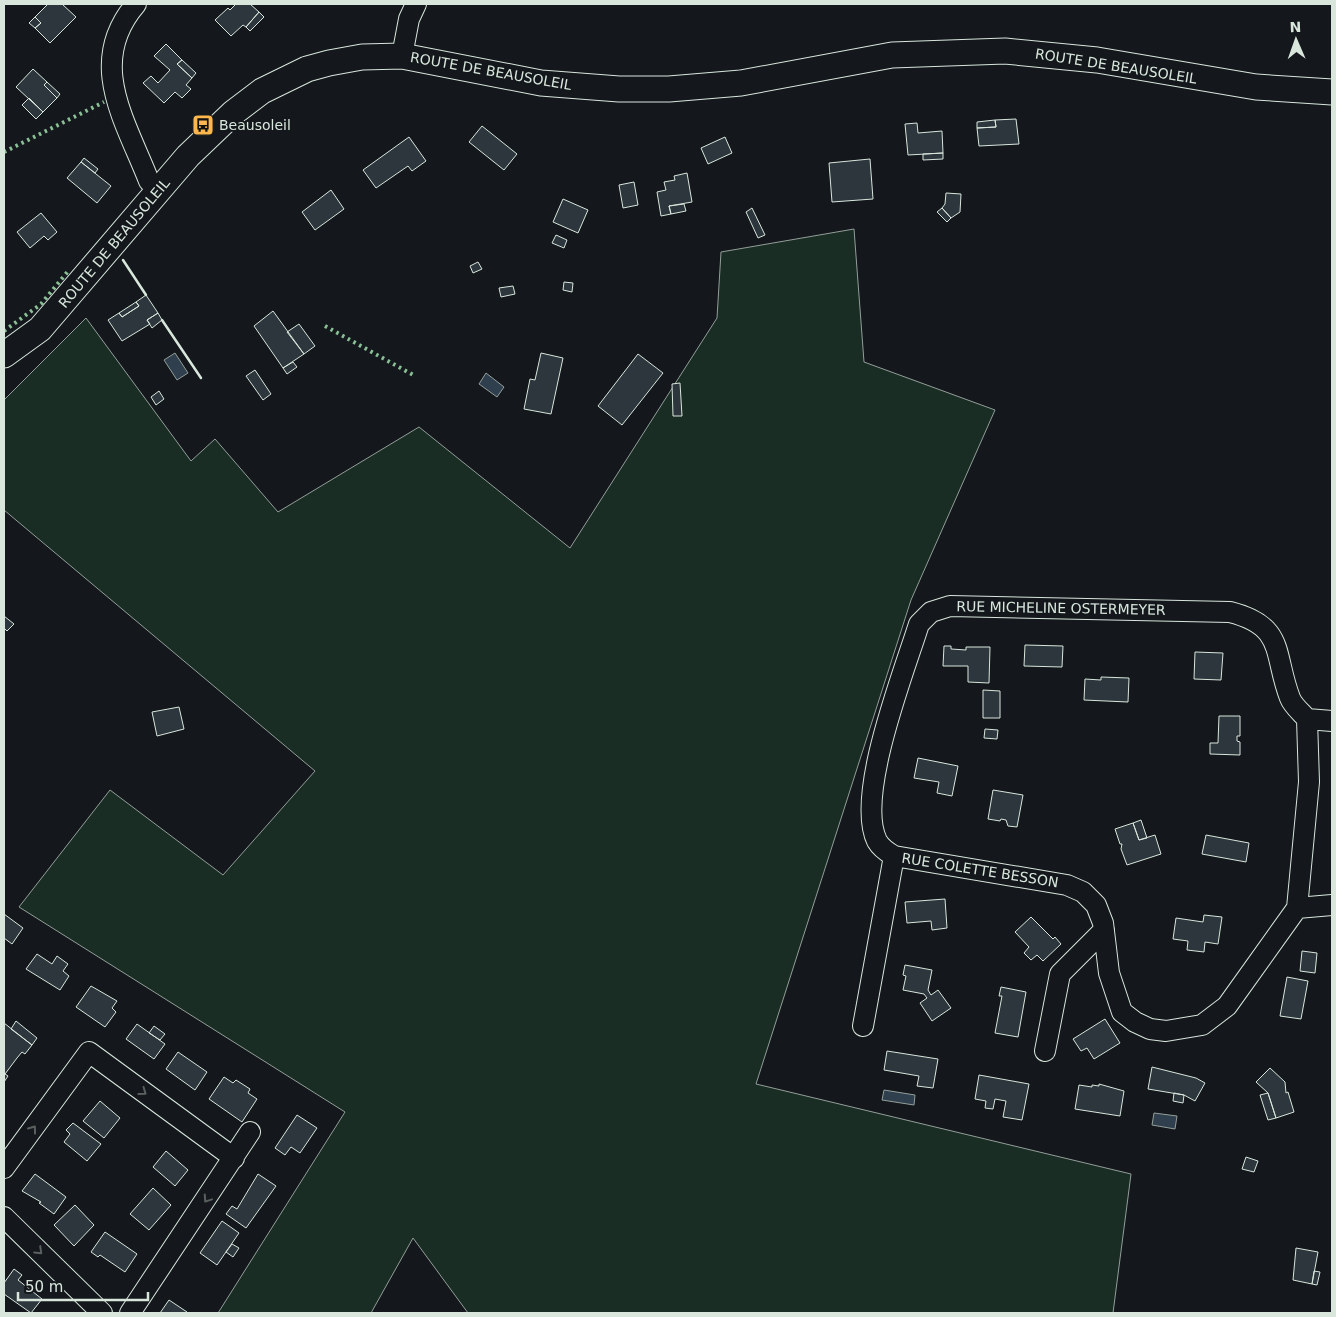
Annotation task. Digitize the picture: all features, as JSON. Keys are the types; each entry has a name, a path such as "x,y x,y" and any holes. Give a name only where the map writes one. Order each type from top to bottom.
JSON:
{"main road":[{"name":"ROUTE DE BEAUSOLEIL","path":"4,355 40,329 188,156 232,113 262,91 306,69 329,63 362,57 402,56 541,83 627,89 702,87 741,83 892,55 1005,51 1097,60 1256,88 1332,92"}],"street":[{"path":"136,4 114,42 110,65 112,88 149,181 158,190"},
{"path":"402,56 408,19 416,4"},
{"name":"RUE MICHELINE OSTERMEYER","path":"894,856 884,850 877,840 873,825 871,795 875,767 919,624 931,612 937,610 950,606 1028,607 1230,612 1249,617 1261,623 1273,639 1290,700 1307,719"},
{"path":"1332,721 1307,719 1310,782 1296,908 1332,905"},
{"path":"864,1026 894,856"},
{"name":"RUE COLETTE BESSON","path":"894,856 1067,885 1083,892 1096,905 1104,930 1109,974 1122,1012 1150,1029 1174,1030 1202,1025 1227,1006 1296,908"},
{"path":"1045,1051 1060,974 1104,930"},
{"path":"4,1168 89,1052 234,1158"},
{"path":"130,1313 250,1132"},
{"path":"4,1217 102,1313"}],"green space":[{"path":"854,229 864,362 995,410 911,600 756,1084 1131,1174 1113,1313 468,1313 413,1238 371,1313 218,1313 345,1112 19,907 110,790 223,875 315,771 4,510 4,400 86,318 191,461 215,439 278,512 419,427 570,548 717,318 721,252"}],"water":[{"path":"175,353 188,373 177,380 164,360"},
{"path":"486,373 504,387 497,397 479,384"},
{"path":"884,1090 915,1095 914,1105 882,1100"},
{"path":"1154,1113 1177,1116 1175,1129 1152,1125"}],"building":[{"path":"48,4 62,4 76,17 50,43 35,28 41,23 35,17"},
{"path":"236,4 250,4 259,12 246,27 243,25 231,36 215,20 228,8 230,10"},
{"path":"259,12 264,17 250,31 246,27"},
{"path":"35,17 41,23 35,28 29,23"},
{"path":"166,44 182,60 177,64 192,78 186,85 191,89 182,98 175,92 164,103 143,83 151,76 158,83 170,70 154,56"},
{"path":"182,60 196,73 192,78 177,64"},
{"path":"33,69 47,82 44,85 57,98 43,112 16,87"},
{"path":"47,82 60,94 57,98 44,85"},
{"path":"29,98 43,112 36,119 22,105"},
{"path":"1016,119 1019,144 979,146 977,128 996,127 995,120"},
{"path":"995,120 996,127 977,128 977,122"},
{"path":"917,123 918,133 942,131 943,153 908,155 905,124"},
{"path":"482,126 517,154 504,170 469,142"},
{"path":"409,137 426,161 412,171 408,166 376,188 363,170"},
{"path":"725,137 732,153 708,164 701,148"},
{"path":"943,153 943,159 923,160 923,154"},
{"path":"84,158 98,169 95,173 81,162"},
{"path":"870,159 873,199 832,202 829,163"},
{"path":"81,162 111,186 97,203 67,178"},
{"path":"687,173 692,202 669,206 671,214 661,216 657,192 666,190 664,182 675,180 674,176"},
{"path":"634,182 638,205 623,208 619,185"},
{"path":"331,190 344,209 315,230 302,212"},
{"path":"946,193 961,194 960,212 951,218 942,208 945,204"},
{"path":"563,199 588,210 578,233 553,222"},
{"path":"684,204 686,211 671,214 669,206"},
{"path":"752,208 765,235 758,238 746,212"},
{"path":"942,208 951,218 947,222 937,212"},
{"path":"41,213 57,232 48,240 44,236 30,248 17,232"},
{"path":"556,235 567,240 564,248 552,243"},
{"path":"478,262 482,269 473,273 470,266"},
{"path":"564,282 573,283 572,292 563,290"},
{"path":"513,286 515,294 501,297 499,288"},
{"path":"146,295 158,313 147,320 150,324 122,341 108,320 119,313 122,317 139,306 136,302"},
{"path":"136,302 139,306 122,317 119,313"},
{"path":"273,311 304,354 283,368 254,326"},
{"path":"158,313 162,320 152,328 147,320"},
{"path":"299,324 315,346 304,354 287,332"},
{"path":"541,353 563,358 551,414 524,409 530,379 535,380"},
{"path":"638,354 663,373 622,425 598,406"},
{"path":"293,362 297,367 287,374 283,368"},
{"path":"255,370 271,394 263,400 246,376"},
{"path":"680,383 682,416 673,416 672,384"},
{"path":"159,391 164,399 156,405 151,397"},
{"path":"4,616 14,624 7,631 4,628"},
{"path":"1025,645 1063,646 1062,667 1024,666"},
{"path":"944,646 951,646 951,649 966,650 966,647 990,647 989,683 968,682 968,666 943,666"},
{"path":"1195,652 1223,653 1221,680 1194,679"},
{"path":"1101,677 1129,678 1128,702 1084,700 1085,679 1101,680"},
{"path":"983,690 1000,691 1000,718 983,718"},
{"path":"179,707 184,729 157,736 152,712"},
{"path":"1219,716 1240,716 1240,736 1237,736 1237,741 1240,742 1240,755 1210,754 1210,743 1218,743"},
{"path":"985,729 998,730 997,739 984,738"},
{"path":"918,758 958,766 952,796 937,793 939,782 914,778"},
{"path":"993,790 1023,795 1017,827 1008,826 1006,820 988,819"},
{"path":"1141,820 1147,838 1139,840 1133,823"},
{"path":"1133,823 1139,840 1155,835 1161,854 1127,865 1121,849 1122,844 1120,844 1115,829"},
{"path":"1206,835 1249,843 1246,862 1202,854"},
{"path":"945,899 947,928 932,930 931,921 907,923 905,902"},
{"path":"4,914 23,928 12,944 4,938"},
{"path":"1204,915 1222,917 1218,944 1205,942 1204,952 1187,950 1188,941 1173,939 1176,918 1203,922"},
{"path":"1031,917 1053,939 1055,937 1061,944 1043,961 1037,955 1031,960 1024,953 1029,947 1015,932"},
{"path":"1302,951 1317,953 1315,973 1300,971"},
{"path":"37,954 52,964 57,956 68,964 63,971 69,976 60,990 26,969"},
{"path":"905,965 932,970 928,990 931,995 938,990 951,1008 932,1021 920,1003 927,998 924,994 903,990 906,976 903,975"},
{"path":"1287,977 1308,981 1301,1019 1280,1016"},
{"path":"91,986 117,1001 112,1008 116,1012 105,1027 76,1007"},
{"path":"1001,987 1026,992 1018,1037 995,1033 1002,996 999,996"},
{"path":"1105,1019 1120,1043 1094,1059 1087,1048 1081,1051 1073,1039"},
{"path":"16,1021 37,1038 32,1045 11,1029"},
{"path":"4,1023 32,1045 25,1054 22,1052 17,1058 5,1074 8,1076 4,1082"},
{"path":"137,1024 165,1044 154,1059 126,1039"},
{"path":"154,1026 165,1034 160,1040 149,1033"},
{"path":"887,1051 938,1059 933,1088 917,1086 919,1076 884,1070"},
{"path":"178,1052 207,1072 195,1090 166,1069"},
{"path":"1152,1067 1196,1078 1205,1083 1195,1101 1184,1095 1148,1089"},
{"path":"1270,1068 1285,1082 1286,1093 1288,1092 1294,1112 1276,1118 1268,1093 1256,1082"},
{"path":"979,1075 1029,1084 1022,1120 1003,1117 1006,1101 995,1099 993,1109 985,1108 986,1101 975,1099"},
{"path":"224,1077 233,1083 236,1080 250,1089 248,1093 257,1099 242,1122 209,1099"},
{"path":"1099,1084 1124,1091 1120,1116 1075,1109 1079,1085 1092,1087 1092,1085 1099,1086"},
{"path":"1174,1093 1184,1095 1183,1103 1173,1101"},
{"path":"1268,1093 1276,1118 1268,1120 1260,1095"},
{"path":"100,1101 120,1118 104,1138 83,1121"},
{"path":"297,1115 317,1128 300,1153 291,1147 285,1155 275,1148"},
{"path":"73,1123 101,1144 87,1161 64,1142 70,1134 66,1130"},
{"path":"166,1151 188,1170 175,1186 153,1167"},
{"path":"1246,1157 1258,1161 1254,1172 1242,1169"},
{"path":"35,1174 66,1197 54,1214 39,1203 41,1202 22,1191"},
{"path":"258,1174 276,1186 246,1228 226,1214 232,1206 237,1209"},
{"path":"153,1188 171,1205 149,1230 130,1214"},
{"path":"75,1205 94,1225 74,1246 54,1225"},
{"path":"222,1221 239,1233 217,1265 200,1253"},
{"path":"105,1232 137,1254 125,1272 100,1255 98,1257 91,1252"},
{"path":"232,1244 239,1248 233,1257 226,1252"},
{"path":"1296,1248 1318,1252 1312,1284 1293,1280"},
{"path":"14,1269 22,1275 18,1280 42,1299 31,1313 4,1294 4,1283"},
{"path":"1314,1271 1320,1272 1317,1285 1312,1284"},
{"path":"169,1300 187,1312 160,1313"}],"hedge":[{"path":"4,152 104,102"},
{"path":"4,331 41,304 69,270"},
{"path":"325,326 415,376"}],"wall":[{"path":"123,260 146,295"},
{"path":"162,320 201,378"}],"place":[{"name":"Beausoleil","path":"203,125"}]}
